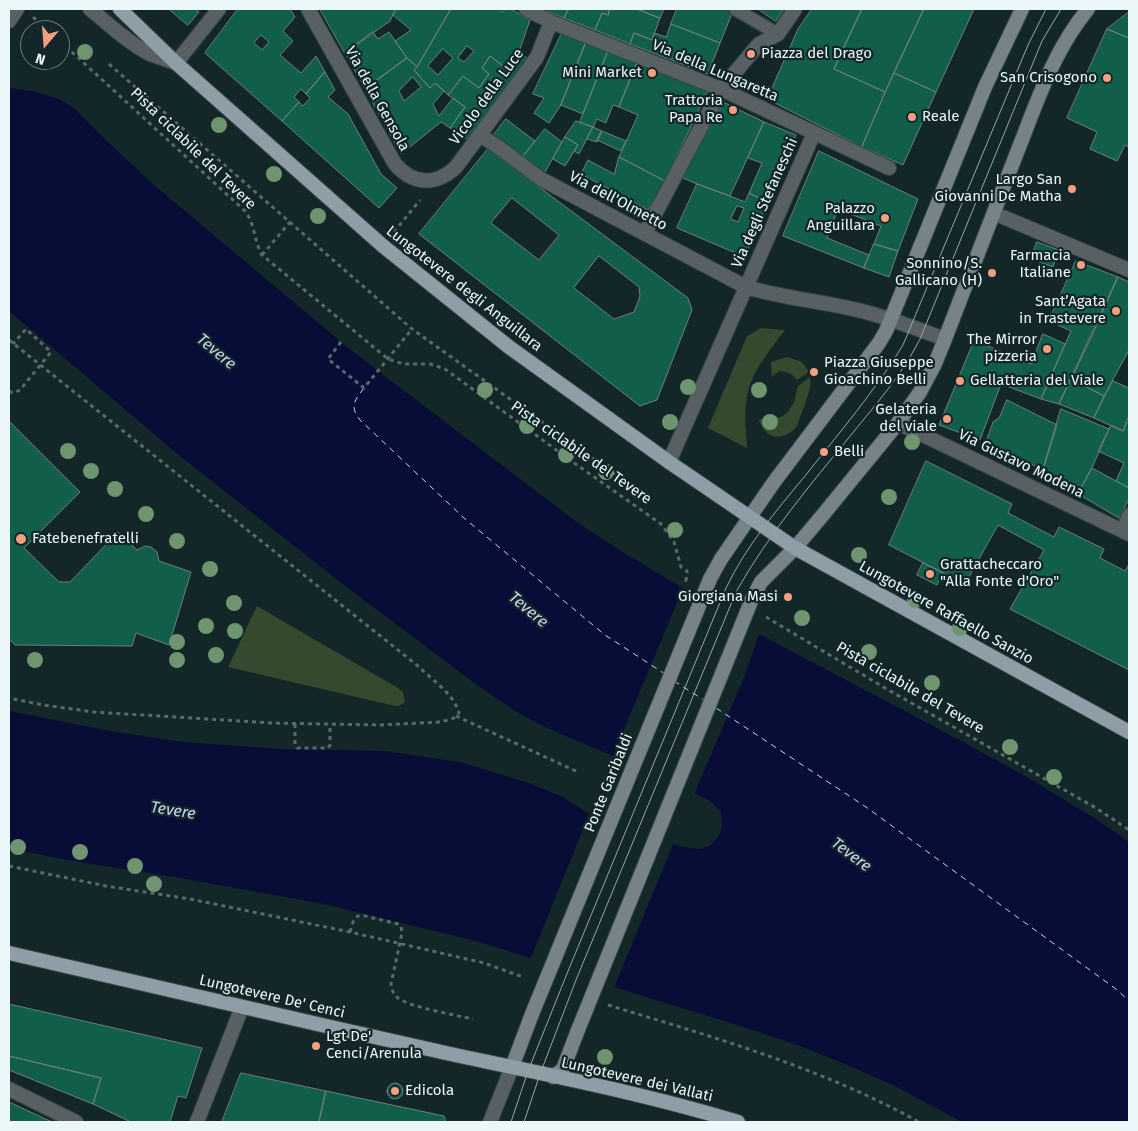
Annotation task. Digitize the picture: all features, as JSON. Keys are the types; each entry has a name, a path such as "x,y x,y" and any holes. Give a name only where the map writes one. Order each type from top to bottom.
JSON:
{"main road":[{"name":"Lungotevere degli Anguillara","path":"120,9 176,63 383,246 509,347 750,517"},
{"path":"750,517 879,343 892,319 985,87 1022,9"},
{"path":"553,1076 563,1069 752,599 761,582 795,548 898,423 920,392 934,366 945,339 1054,62 1070,33 1088,9"},
{"name":"Lungotevere Raffaello Sanzio","path":"750,517 795,548 1129,732"},
{"name":"Ponte Garibaldi","path":"512,1067 710,579 750,517"},
{"name":"Lungotevere De' Cenci","path":"9,953 528,1071"},
{"name":"Lungotevere dei Vallati","path":"528,1071 678,1105 738,1122"}],"street":[{"path":"9,21 17,9"},
{"name":"Lungotevere degli Anguillara","path":"90,9 140,48 176,63"},
{"path":"176,63 219,9"},
{"name":"Via della Gensola","path":"308,9 395,164 412,178 436,180"},
{"name":"Via della Lungaretta","path":"526,9 551,22 721,89 889,168"},
{"path":"645,233 721,89 758,44 778,34 795,9"},
{"name":"Vicolo della Luce","path":"436,180 445,176 456,167 537,57 551,22"},
{"name":"Via degli Stefaneschi","path":"746,286 814,133"},
{"name":"Via dell'Olmetto","path":"480,135 541,179 746,286"},
{"path":"1003,217 1129,270"},
{"path":"670,462 746,286 764,292 832,304 892,319 945,339"},
{"name":"Via Gustavo Modena","path":"898,423 1126,532"},
{"path":"197,1122 242,1007"},
{"path":"490,1122 512,1067"},
{"path":"9,1089 76,1122"}],"lane":[{"path":"735,9 778,34"},
{"path":"1126,532 1129,514"}],"path":[{"name":"Pista ciclabile del Tevere","path":"70,50 245,211 250,217 257,246 262,256 388,359 403,364 430,364 445,369 661,524 674,542 681,566 687,570 686,581 695,585"},
{"path":"109,64 412,329 619,477"},
{"path":"410,212 424,196"},
{"path":"262,256 290,222"},
{"path":"341,342 328,359 364,388 412,329"},
{"path":"9,391 13,393 20,390 51,352 30,331 25,330 13,344"},
{"path":"9,340 418,666 457,705 459,713 454,718 441,722 379,725 295,724 141,716 43,705 9,698"},
{"name":"Pista ciclabile del Tevere","path":"761,612 774,623 1096,808 1129,830"},
{"path":"456,716 578,772"},
{"path":"295,724 295,744 297,748 302,749 328,748 330,745 330,724"},
{"path":"9,866 106,886 190,899 350,932 484,963 523,977"},
{"path":"350,932 352,922 358,916 369,916 393,922 400,926 402,933 391,984 392,991 396,997 413,1004 473,1019"},
{"path":"607,1005 679,1026 782,1062 848,1088 919,1122"}],"green space":[{"path":"761,328 785,330 757,370 749,388 746,410 747,448 708,428 747,336"},
{"path":"787,357 802,362 809,372 797,380 789,373 779,371 772,377 771,362"},
{"path":"810,377 808,394 797,426 786,435 775,437 770,435 762,427 759,420 770,415 781,417 787,413 794,402 798,386"},
{"path":"257,606 398,688 403,692 405,702 395,706 228,667"}],"water":[{"name":"Tevere","path":"9,88 37,92 59,99 74,108 154,185 341,342 578,523 759,634 1025,776 1096,819 1129,842 1129,1122 962,1122 893,1085 800,1046 476,941 324,904 61,859 9,848 9,711 110,731 183,742 282,749 385,751 460,762 529,783 563,797 589,814 682,847 699,849 709,846 720,834 722,826 721,812 709,800 545,727 515,711 477,685 344,585 180,456 9,311"}],"pier":[{"path":"684,586 760,632 744,677 694,795 612,758"},
{"path":"590,812 674,842 613,990 530,960"}],"building":[{"path":"169,9 195,9 199,12 188,25"},
{"path":"238,9 290,9 295,17 283,31 293,41 280,55 301,73 316,56 325,72 306,94 301,89 294,97 299,102 282,121 205,53","holes":["261,35 269,42 262,50 254,43"]},
{"path":"320,9 396,9 390,21 345,53"},
{"path":"396,9 451,9 417,67 407,58 395,41 411,30 393,15"},
{"path":"451,9 499,9 503,12 505,9 511,9 530,20 519,52 506,68 490,56 482,68 489,74 479,88 463,76 448,95 435,83 430,88 414,70","holes":["467,46 474,51 464,62 458,58","443,49 453,58 438,75 428,66"]},
{"path":"549,9 569,9 564,18 548,12"},
{"path":"569,9 610,9 608,15 602,13 595,30 564,18"},
{"path":"610,9 637,9 660,18 652,40 634,33 630,44 595,30 602,13 608,15"},
{"path":"637,9 664,9 660,18"},
{"path":"677,9 729,9 733,11 720,43 671,24"},
{"path":"758,9 784,9 776,21"},
{"path":"812,9 862,9 834,69 885,92 862,147 767,99 798,29"},
{"path":"862,9 924,9 885,92 834,69"},
{"path":"924,9 974,9 936,92 894,73"},
{"path":"1129,12 1129,38 1107,29"},
{"path":"671,24 720,43 708,74 630,44 634,33 652,40 654,33 666,37"},
{"name":"San Crisogono","path":"1107,29 1129,38 1129,147 1125,145 1117,161 1090,149 1097,132 1067,118"},
{"path":"373,32 378,39 389,32 407,58 365,89 345,53"},
{"path":"562,33 586,42 561,105 549,123 534,113 544,98 533,94"},
{"path":"586,42 608,51 583,114 561,105"},
{"path":"608,51 637,63 619,107 613,105 606,123 597,119 593,127 580,122"},
{"path":"519,52 529,60 470,141 450,128 465,107 448,95 463,76 479,88 489,74 482,68 490,56 506,68"},
{"path":"407,58 417,67 414,70 430,88 435,83 444,91 433,104 439,116 453,98 465,107 450,128 441,122 401,154 365,89","holes":["413,77 421,87 404,101 399,91"]},
{"path":"637,63 708,91 665,181 619,157 638,115 619,107"},
{"path":"325,72 335,90 328,97 348,114 381,174 397,188 379,208 282,121 299,102 303,106 310,98 306,94"},
{"path":"894,73 936,92 903,165 862,147"},
{"path":"725,103 764,122 730,196 681,177 702,134"},
{"path":"506,119 535,141 522,158 493,136"},
{"path":"576,121 593,127 579,154 574,151 578,145 565,137"},
{"path":"764,122 796,135 768,202 749,193 762,163 748,158"},
{"path":"593,127 602,131 597,142 587,139"},
{"path":"545,129 562,142 544,174 522,158"},
{"path":"602,131 626,141 621,151 597,140"},
{"path":"565,137 578,145 565,166 553,159"},
{"path":"488,149 688,298 692,310 657,400 640,406 419,234","holes":["512,198 559,235 539,260 491,223","599,256 639,287 640,296 634,312 614,319 574,288"]},
{"name":"Palazzo Anguillara","path":"819,151 918,199 898,251 874,244 881,226 838,209 827,238 869,255 864,268 783,236"},
{"path":"619,157 665,181 648,210 581,174 588,160 614,174"},
{"path":"697,184 745,202 749,193 768,202 745,257 677,228","holes":["737,206 744,208 738,222 731,219"]},
{"path":"1037,242 1059,250 1053,267 1031,259"},
{"path":"874,244 898,251 889,277 864,268"},
{"path":"1076,261 1118,277 1059,404 1041,399 1071,331 1049,321"},
{"name":"Sant’Agata in Trastevere","path":"1118,277 1129,282 1129,350 1104,396 1071,379"},
{"path":"1043,334 1065,344 1041,399 1001,384 980,440 939,425 972,345 981,343 1031,364"},
{"path":"1071,379 1104,396 1094,418 1059,404"},
{"path":"1113,381 1129,388 1129,415 1123,431 1094,418"},
{"path":"1007,400 1057,425 1043,470 986,442 993,422 999,418"},
{"path":"1061,409 1109,429 1078,494 1043,470"},
{"name":"Fatebenefratelli","path":"9,421 80,492 24,548 59,582 70,582 118,532 137,550 145,546 151,547 157,552 159,561 191,572 169,645 136,633 132,646 15,645 9,639"},
{"path":"1127,422 1129,423 1129,488 1116,481 1124,463 1098,451 1111,425 1123,431"},
{"path":"926,461 1012,504 1008,513 1054,537 1059,527 1104,549 1100,558 1125,571 1129,564 1129,670 1010,609 1044,550 998,525 965,584 889,545"},
{"path":"1092,468 1129,488 1129,499 1119,518 1078,494"},
{"name":"Grattacheccaro \"Alla Fonte d'Oro\"","path":"923,563 943,573 937,585 917,575"},
{"path":"9,1004 202,1048 186,1098 178,1096 170,1122 131,1122 93,1104 101,1078 9,1056"},
{"path":"9,1056 101,1078 93,1104 9,1070"},
{"path":"241,1073 326,1091 319,1122 222,1122"},
{"name":"Edicola","path":"392,1083 398,1083 403,1088 401,1097 392,1099 387,1094 387,1088"},
{"path":"326,1091 444,1116 446,1122 319,1122"},
{"path":"9,1102 52,1122 9,1122"}],"ferry route":[{"path":"364,388 354,403 355,411 360,420 464,518 605,635 665,674"},
{"path":"674,681 704,700"},
{"path":"716,708 866,807 1116,989 1129,1001"}],"tram line":[{"path":"511,1122 528,1071 566,976 726,588 762,529 856,412 881,379 903,345 1028,45 1046,9"},
{"path":"524,1122 576,980 736,592 776,530 888,389 913,352 1042,41 1061,9"}],"place":[{"name":"Piazza del Drago","path":"751,54"},
{"name":"Mini Market","path":"652,73"},
{"name":"San Crisogono","path":"1107,78"},
{"name":"Trattoria Papa Re","path":"733,110"},
{"name":"Reale","path":"912,117"},
{"name":"Largo San Giovanni De Matha","path":"1072,189"},
{"name":"Palazzo Anguillara","path":"885,218"},
{"name":"Farmacia Italiane","path":"1081,265"},
{"name":"Sonnino/S. Gallicano (H)","path":"992,273"},
{"name":"Sant’Agata in Trastevere","path":"1116,311"},
{"name":"The Mirror pizzeria","path":"1047,349"},
{"name":"Piazza Giuseppe Gioachino Belli","path":"814,372"},
{"name":"Gellatteria del Viale","path":"960,381"},
{"name":"Gelateria del viale","path":"947,419"},
{"name":"Belli","path":"824,452"},
{"name":"Fatebenefratelli","path":"21,539"},
{"name":"Grattacheccaro \"Alla Fonte d'Oro\"","path":"930,574"},
{"name":"Giorgiana Masi","path":"788,597"},
{"name":"Lgt De' Cenci/Arenula","path":"316,1046"},
{"name":"Edicola","path":"395,1091"}]}
